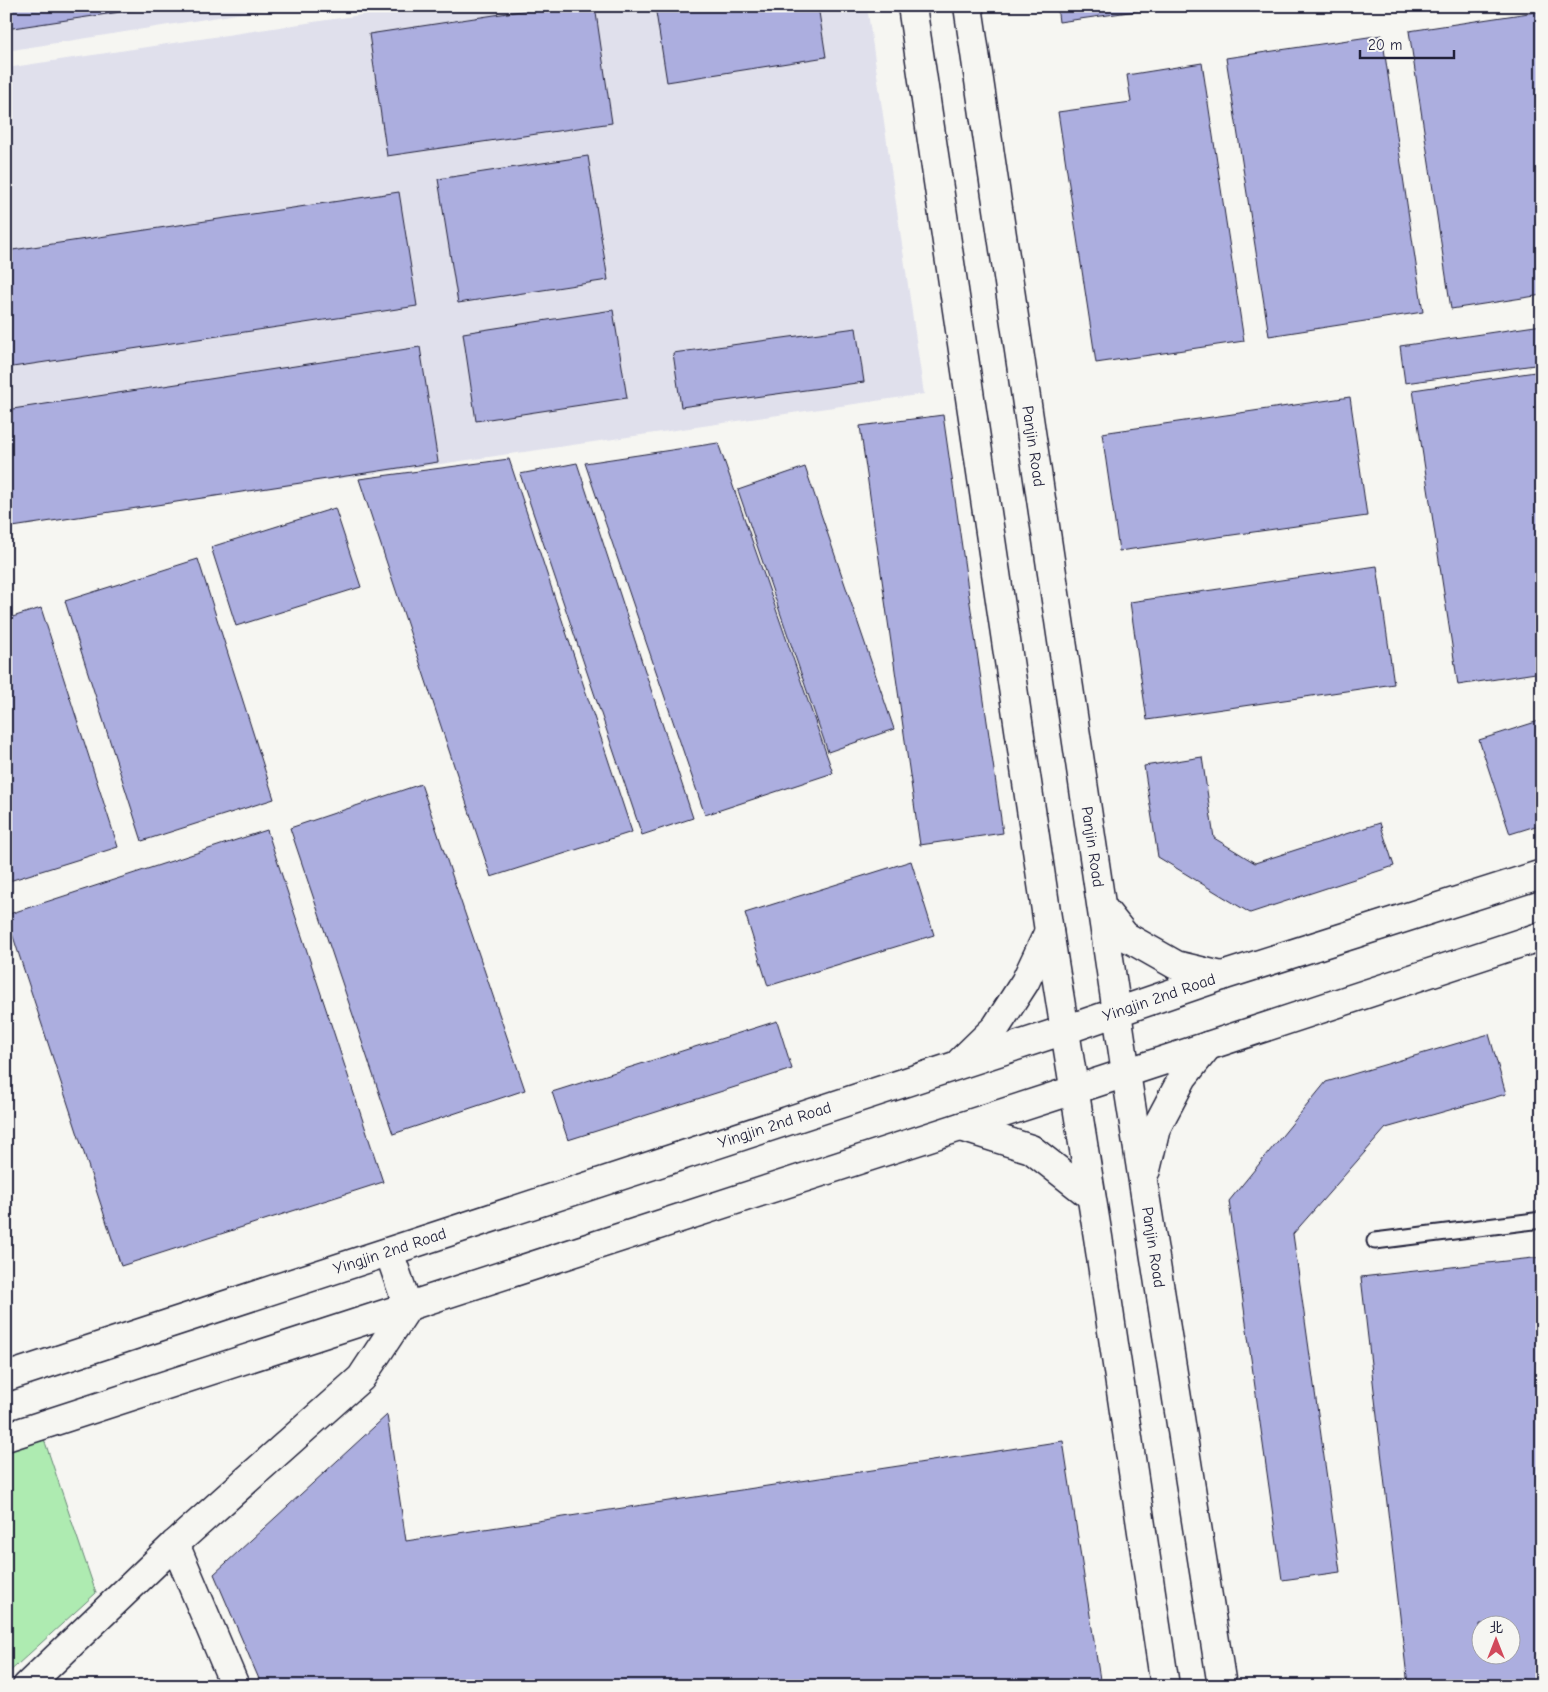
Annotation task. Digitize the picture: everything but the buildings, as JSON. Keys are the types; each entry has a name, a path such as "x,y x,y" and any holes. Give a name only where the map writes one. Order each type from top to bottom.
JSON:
{"street":[{"path":"912,6 1049,931 1165,1686"},
{"name":"Panjin Road","path":"968,6 1126,1073 1222,1686"},
{"name":"Yingjin 2nd Road","path":"6,1376 1065,1030 1222,976 1542,874"},
{"path":"1101,906 1125,936 1176,966 1222,976"},
{"path":"957,1065 996,1027 1025,982 1049,931"},
{"path":"6,1437 1542,936"},
{"path":"1143,1181 1156,1128 1183,1078 1208,1046"},
{"path":"961,1127 1031,1149 1091,1196"},
{"path":"389,1252 408,1306"},
{"path":"27,1686 176,1544 361,1378 408,1306"},
{"path":"176,1544 235,1686"}],"lane":[{"path":"1375,1241 1542,1220"}],"shaded area":[{"path":"6,6 287,6 6,51"},
{"path":"421,6 867,6 924,394 6,527 6,68"}],"green space":[{"path":"44,1439 96,1593 6,1675 6,1451"}]}
